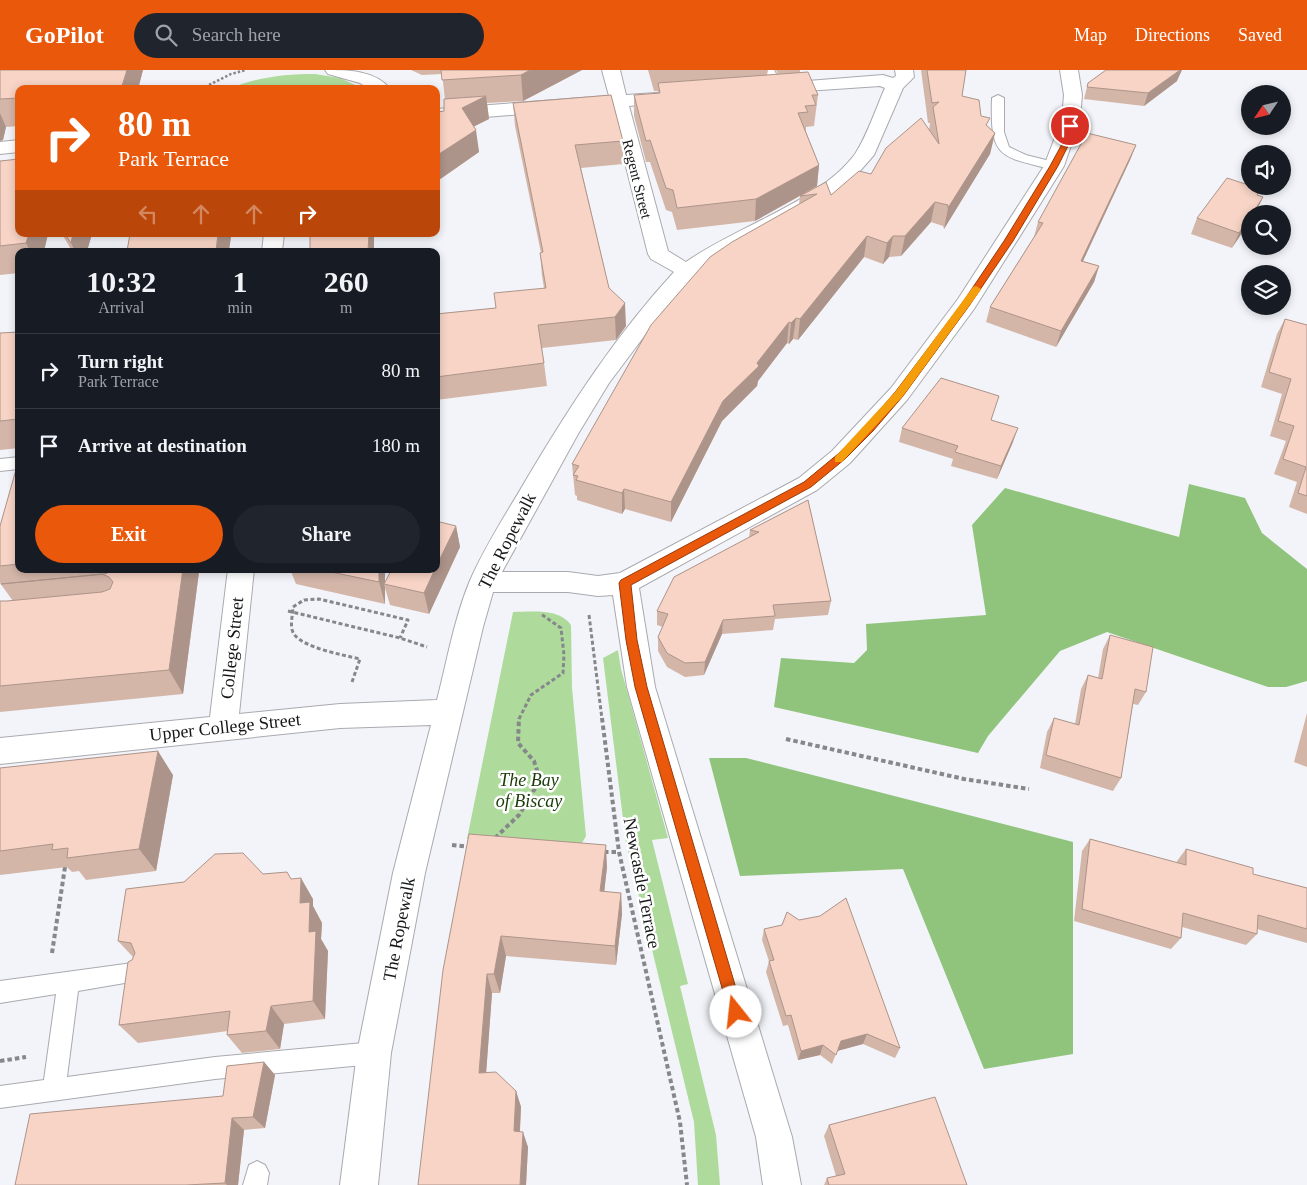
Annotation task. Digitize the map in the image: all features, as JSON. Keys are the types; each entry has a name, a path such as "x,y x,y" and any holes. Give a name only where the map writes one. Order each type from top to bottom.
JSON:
{"street":[{"path":"334,70 366,79 375,85"},
{"name":"Regent Street","path":"611,70 658,254 687,271"},
{"path":"483,582 540,582 598,586 625,583 808,484 841,457 899,394 966,304 1054,166 1066,144 1070,126 1073,102 1069,70"},
{"path":"758,89 900,78"},
{"name":"The Ropewalk","path":"359,1185 374,1053 417,842 469,628 483,582 521,510 600,378 655,306 687,271 718,249 785,215 826,191 846,176 864,155 900,78"},
{"path":"440,115 691,95"},
{"path":"0,148 15,146"},
{"name":"College Street","path":"223,727 241,573"},
{"path":"625,583 632,640 641,687 774,1137 782,1185"},
{"name":"Upper College Street","path":"0,751 340,716 450,712"}],"lane":[{"path":"768,70 777,88"},
{"path":"998,98 996,133 1000,145 1006,152 1016,156 1054,166"},
{"path":"0,465 15,463"},
{"path":"0,992 140,972"},
{"path":"54,1090 69,982"},
{"path":"0,1097 215,1068 374,1053"}],"path":[{"path":"209,85 231,74 246,70"},
{"path":"493,840 519,814 540,780 534,761 518,743 519,715 531,695 563,673 564,655 561,628 538,612 540,582"},
{"name":"Newcastle Terrace","path":"586,584 598,701 619,852 680,1122 687,1185"},
{"path":"346,655 298,640 294,634 293,607 301,600 311,598 408,620 400,638"},
{"path":"288,611 400,638 428,647"},
{"path":"786,739 964,779 1030,789"},
{"path":"417,842 475,847"},
{"path":"597,852 619,852"},
{"path":"47,986 65,867"}],"green space":[{"path":"315,74 340,78 355,85 241,85 271,77"},
{"path":"1189,484 1245,498 1262,533 1307,569 1307,681 1286,687 1268,687 1107,632 1060,651 988,736 978,753 774,707 781,658 854,663 867,650 866,624 986,615 972,525 1005,488 1179,537"},
{"name":"The Bay of Biscay","path":"513,612 552,613 560,616 571,625 572,688 586,836 582,843 467,839"},
{"path":"618,650 621,669 668,838 652,840 688,984 680,986 716,1135 720,1185 698,1185 694,1122 626,843 603,658"},
{"path":"709,758 746,758 1073,842 1073,1054 984,1069 903,869 740,876"}],"building":[{"path":"0,70 127,70 122,85 15,85 15,98 0,99"},
{"path":"441,70 530,70 521,75 442,80"},
{"path":"927,70 966,70 962,96 979,100 981,116 990,118 986,125 995,133 948,208 948,205 935,202 905,236 893,236 887,243 867,236 800,319 796,318 791,323 789,322 757,363 759,366 723,401 671,502 624,489 622,493 576,480 578,476 573,475 579,466 572,464 651,325 710,257 732,242 817,194 800,196 826,182 831,195 859,171 871,174 886,148 921,118 939,144 933,107 939,102 932,103"},
{"path":"1106,70 1180,70 1148,93 1087,87 1088,83"},
{"path":"808,72 818,95 812,95 816,105 805,106 808,112 798,113 819,165 756,199 677,208 673,190 666,188 650,140 646,141 634,95 660,93 658,83"},
{"path":"611,95 623,141 575,145 609,288 625,303 615,317 538,325 544,363 440,376 440,314 496,308 494,293 546,288 540,253 543,252 513,103"},
{"path":"486,96 462,108 476,130 440,153 440,112 444,111 444,99"},
{"path":"1087,133 1136,145 1081,261 1099,266 1061,331 990,307 1043,223 1038,222"},
{"path":"15,159 15,237 28,237 26,243 0,246 0,161"},
{"path":"1227,178 1241,183 1241,195 1263,197 1258,205 1241,205 1241,230 1239,233 1197,218"},
{"path":"67,237 72,237 71,243"},
{"path":"129,237 218,237 216,248 128,248"},
{"path":"310,237 369,237 368,248 310,248"},
{"path":"1285,319 1307,325 1307,496 1298,493 1306,467 1283,459 1294,426 1278,421 1291,379 1269,372"},
{"path":"15,332 15,419 0,421 0,333"},
{"path":"941,378 999,396 991,420 1018,428 1001,466 955,452 958,446 902,428"},
{"path":"15,473 15,564 0,566 0,526"},
{"path":"808,500 831,601 773,605 775,616 723,620 705,662 685,663 667,653 658,637 668,614 657,611 674,577 759,532 750,530"},
{"path":"440,522 456,526 440,559"},
{"path":"182,573 169,670 0,686 0,601 102,592 110,589 113,582 103,574"},
{"path":"336,573 379,573 379,582"},
{"path":"390,573 433,573 424,593 384,584"},
{"path":"1110,635 1153,647 1146,692 1135,689 1121,778 1046,755 1054,718 1079,725 1088,675 1102,679"},
{"path":"158,751 139,849 67,858 68,848 52,850 53,844 0,851 0,768"},
{"path":"469,834 606,845 600,891 621,893 615,946 501,936 494,974 487,974 479,1073 496,1072 516,1091 514,1131 523,1132 520,1185 418,1185 443,970"},
{"path":"1090,839 1186,865 1186,849 1253,868 1253,874 1307,888 1307,929 1258,915 1257,934 1183,913 1181,938 1082,909"},
{"path":"243,853 263,874 287,872 291,879 301,878 300,903 310,902 309,932 316,931 313,1001 271,1006 266,1031 227,1035 230,1011 119,1025 128,962 132,960 135,953 131,943 118,941 126,889 184,882 215,854"},
{"path":"846,898 900,1048 867,1034 841,1041 836,1055 823,1045 801,1051 791,1015 786,1016 769,961 774,960 764,929 782,925 787,912 799,920 820,916"},
{"path":"264,1062 253,1117 232,1118 225,1183 186,1185 15,1185 30,1114 223,1096 227,1066"},
{"path":"935,1097 967,1185 829,1185 827,1178 845,1174 829,1125"}],"slow traffic":[{"path":"838,459 899,394 976,289"}],"route":[{"path":"736,1012 641,687 625,596 625,583 808,484 841,457 899,394 966,304 1008,241 1054,166 1066,144 1070,126"}]}
